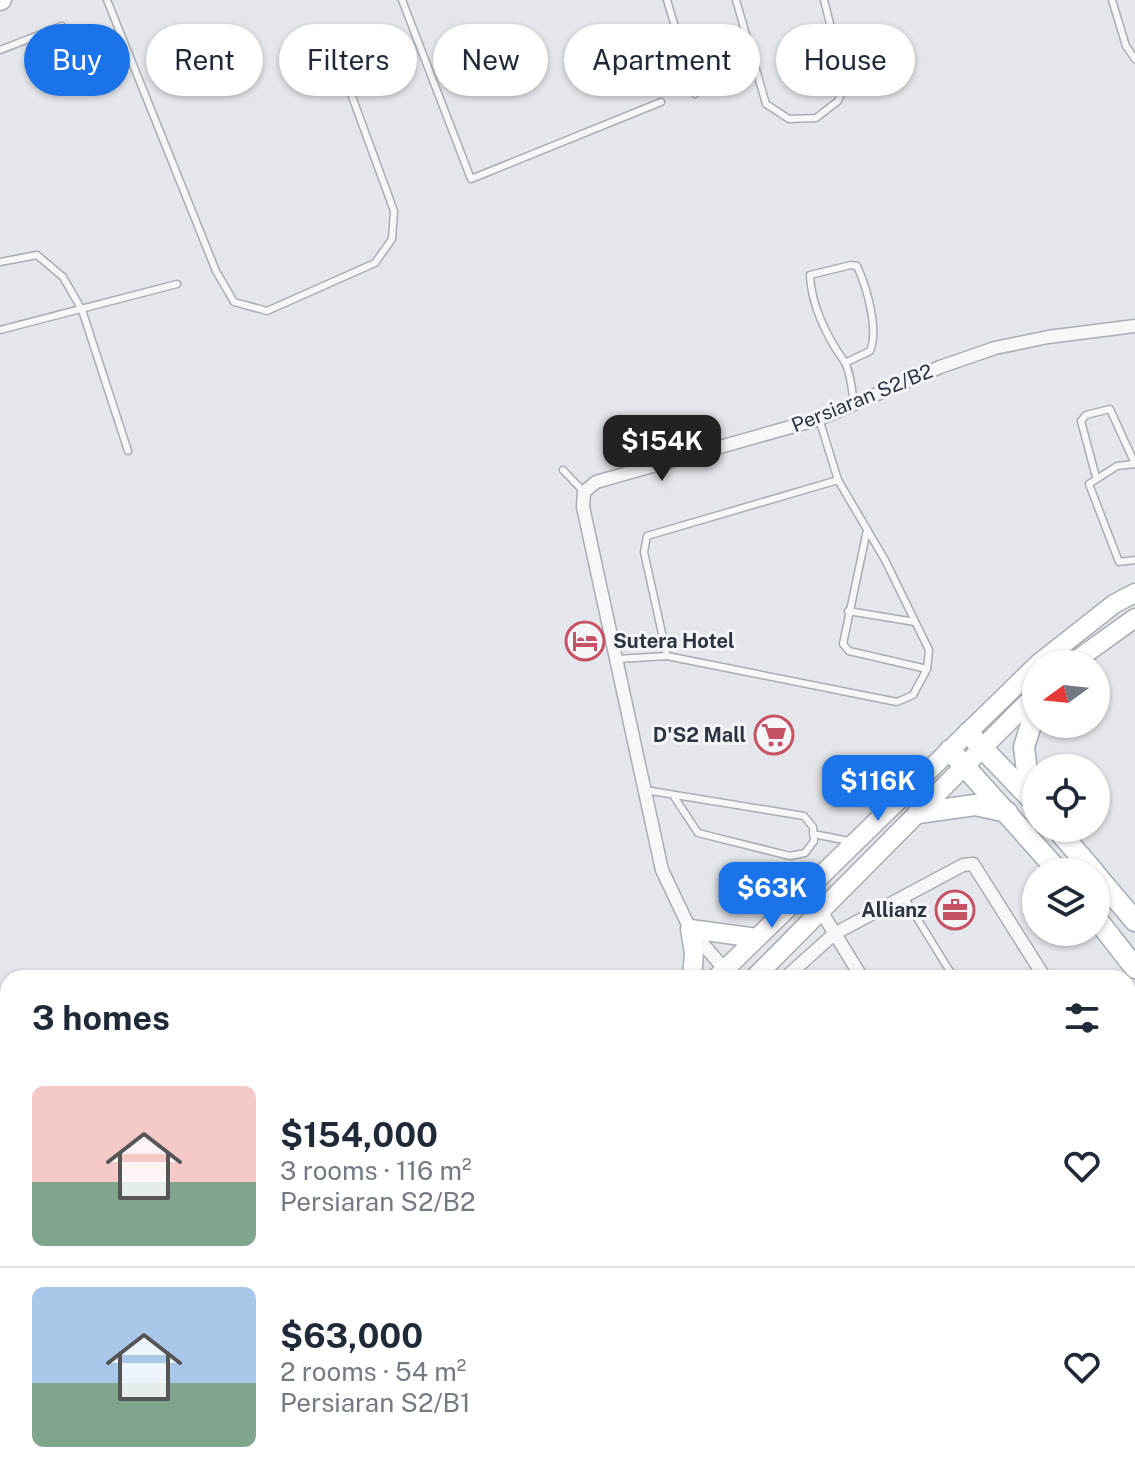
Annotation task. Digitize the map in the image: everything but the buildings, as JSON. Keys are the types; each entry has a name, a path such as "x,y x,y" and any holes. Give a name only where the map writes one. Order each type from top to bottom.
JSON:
{"main road":[{"path":"975,740 1022,789"},
{"path":"950,750 1047,858"},
{"path":"918,813 975,805 1007,812"},
{"path":"1068,842 1082,858"},
{"path":"1110,891 1135,921"},
{"path":"1110,936 1135,968"}],"street":[{"name":"Persiaran S2/B2","path":"584,492 596,482 819,419 940,367 995,348 1048,337 1135,326"},
{"path":"584,492 583,507 662,870 690,929 720,970"},
{"path":"1056,650 1114,604 1135,593"},
{"path":"1090,650 1135,618"},
{"path":"762,970 965,765 975,740 1022,683"},
{"path":"728,970 757,938 950,750 975,740 1022,705"},
{"path":"794,970 834,934 963,865 973,864 1040,970"},
{"path":"821,911 857,970"},
{"path":"690,929 757,938"},
{"path":"690,929 694,953 693,970"}],"lane":[{"path":"107,0 216,271 234,302 267,311 375,263 392,239 394,211 352,96"},
{"path":"402,0 471,179 661,102"},
{"path":"667,0 674,24"},
{"path":"736,0 766,104 789,119 816,118 838,101 845,83 824,0"},
{"path":"1112,0 1126,46 1135,59"},
{"path":"0,50 24,41"},
{"path":"0,262 37,255 63,277 82,310 128,451"},
{"path":"845,363 870,351 875,340 862,277 857,266 851,265 810,275 826,333 836,354 845,363 854,405"},
{"path":"0,330 177,284"},
{"path":"1096,477 1083,439 1081,421 1086,415 1110,409 1135,464 1117,466 1096,477 1089,487 1119,562 1135,560"},
{"path":"615,659 667,656 897,702 913,695 927,669 929,650 838,480 819,419"},
{"path":"563,470 584,492"},
{"path":"667,656 644,552 647,536 838,480"},
{"path":"867,530 842,637 849,651 927,669"},
{"path":"848,611 915,622"},
{"path":"642,789 804,816 813,827 814,841 805,853 790,856 698,833 673,795"},
{"path":"813,834 855,842"},
{"path":"904,897 949,970"}],"place":[{"name":"Sutera Hotel","path":"585,641"},
{"name":"D'S2 Mall","path":"774,735"},
{"name":"Allianz","path":"955,910"}]}
